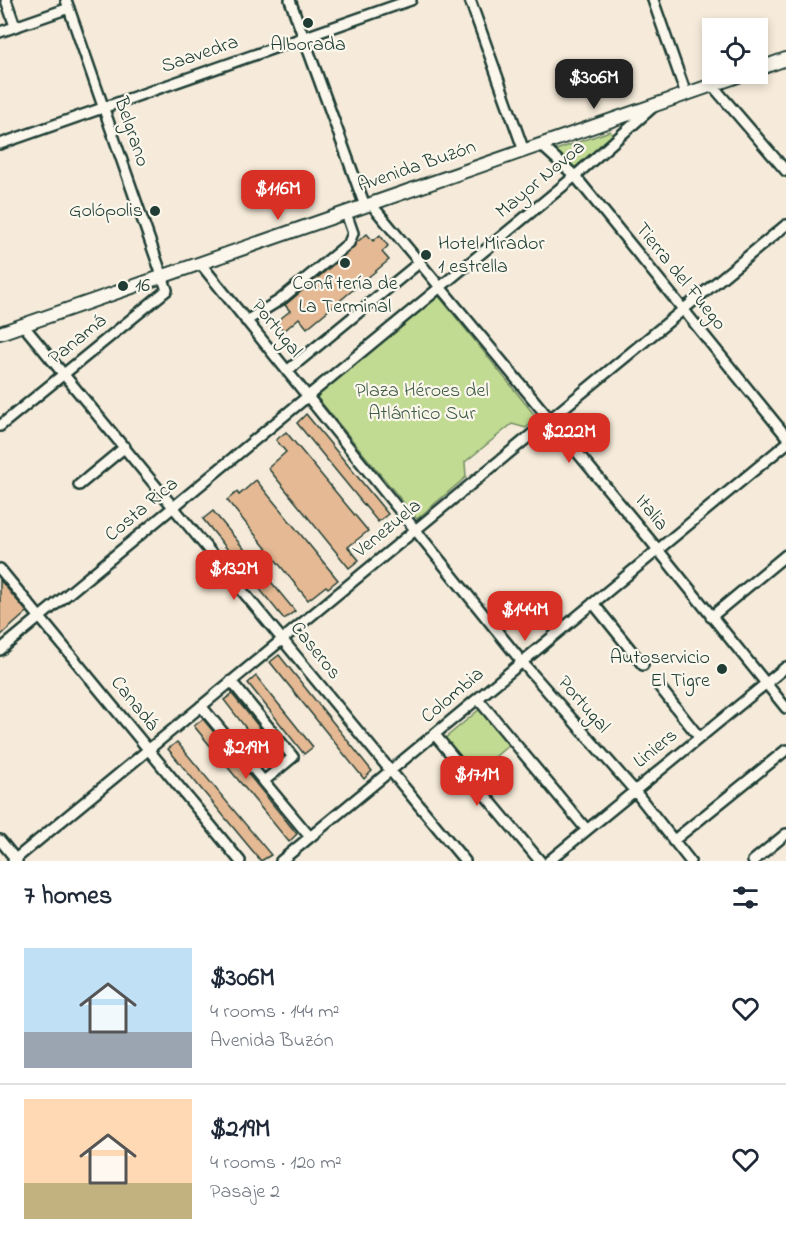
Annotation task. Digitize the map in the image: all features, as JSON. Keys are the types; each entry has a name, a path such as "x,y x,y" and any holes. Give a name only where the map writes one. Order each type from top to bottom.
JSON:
{"main road":[{"path":"768,65 786,59"},
{"name":"Avenida Buzón","path":"0,332 715,84"}],"street":[{"path":"6,0 15,26"},
{"name":"Italia","path":"290,0 368,205 441,287 786,708"},
{"name":"Saavedra","path":"0,144 411,0"},
{"path":"470,0 524,151"},
{"path":"653,0 686,94"},
{"path":"0,32 67,4"},
{"name":"Belgrano","path":"67,4 162,277"},
{"path":"712,85 786,171"},
{"name":"Mayor Novoa","path":"307,397 575,176 658,103"},
{"name":"Tierra del Fuego","path":"541,145 575,176 786,436"},
{"path":"246,321 280,300 349,243 353,233 346,213"},
{"name":"Venezuela","path":"15,860 786,225"},
{"path":"287,372 420,262"},
{"name":"Portugal","path":"200,264 522,662 634,790 690,861"},
{"name":"Panamá","path":"0,426 167,290 162,277"},
{"name":"Caseros","path":"23,325 465,861"},
{"name":"Costa Rica","path":"0,650 307,397"},
{"name":"Colombia","path":"281,861 786,444"},
{"path":"78,485 125,447"},
{"path":"711,617 786,555"},
{"name":"Canadá","path":"0,569 240,861"},
{"path":"593,603 643,665"},
{"name":"Liniers","path":"549,861 786,667"},
{"path":"231,681 293,757 264,781"},
{"path":"658,685 699,737"},
{"path":"478,699 587,830"},
{"path":"201,705 310,837"},
{"path":"435,735 540,861"},
{"path":"673,841 786,750"},
{"path":"753,861 786,834"},
{"path":"0,840 15,860"}],"green space":[{"path":"610,131 613,136 572,170 550,152"},
{"name":"Plaza Héroes del Atlántico Sur","path":"438,295 537,418 526,428 512,424 465,462 466,477 417,519 316,396"},
{"path":"481,708 510,744 474,775 444,739"}],"building":[{"path":"367,234 373,241 380,235 388,246 382,252 389,260 307,328 299,318 284,331 276,322 290,311 285,305"},
{"path":"306,414 388,514 378,522 297,423"},
{"path":"286,432 368,531 348,547 359,560 349,568 268,468 286,452 276,440"},
{"path":"256,480 338,580 308,600 227,500 237,492 239,495"},
{"path":"213,511 295,611 284,619 203,519"},
{"path":"0,580 27,612 0,636"},
{"path":"279,655 372,771 364,779 270,662"},
{"path":"256,676 313,747 304,754 248,683"},
{"path":"232,694 283,756 274,764 224,700"},
{"path":"203,719 297,834 289,842 194,726"},
{"path":"177,742 271,855 261,861 168,749"}],"place":[{"name":"Alborada","path":"308,23"},
{"name":"Golópolis","path":"155,211"},
{"name":"Hotel Mirador 1 estrella","path":"426,255"},
{"name":"Confitería de La Terminal","path":"345,263"},
{"name":"16","path":"123,286"},
{"name":"Autoservicio El Tigre","path":"722,669"}]}
